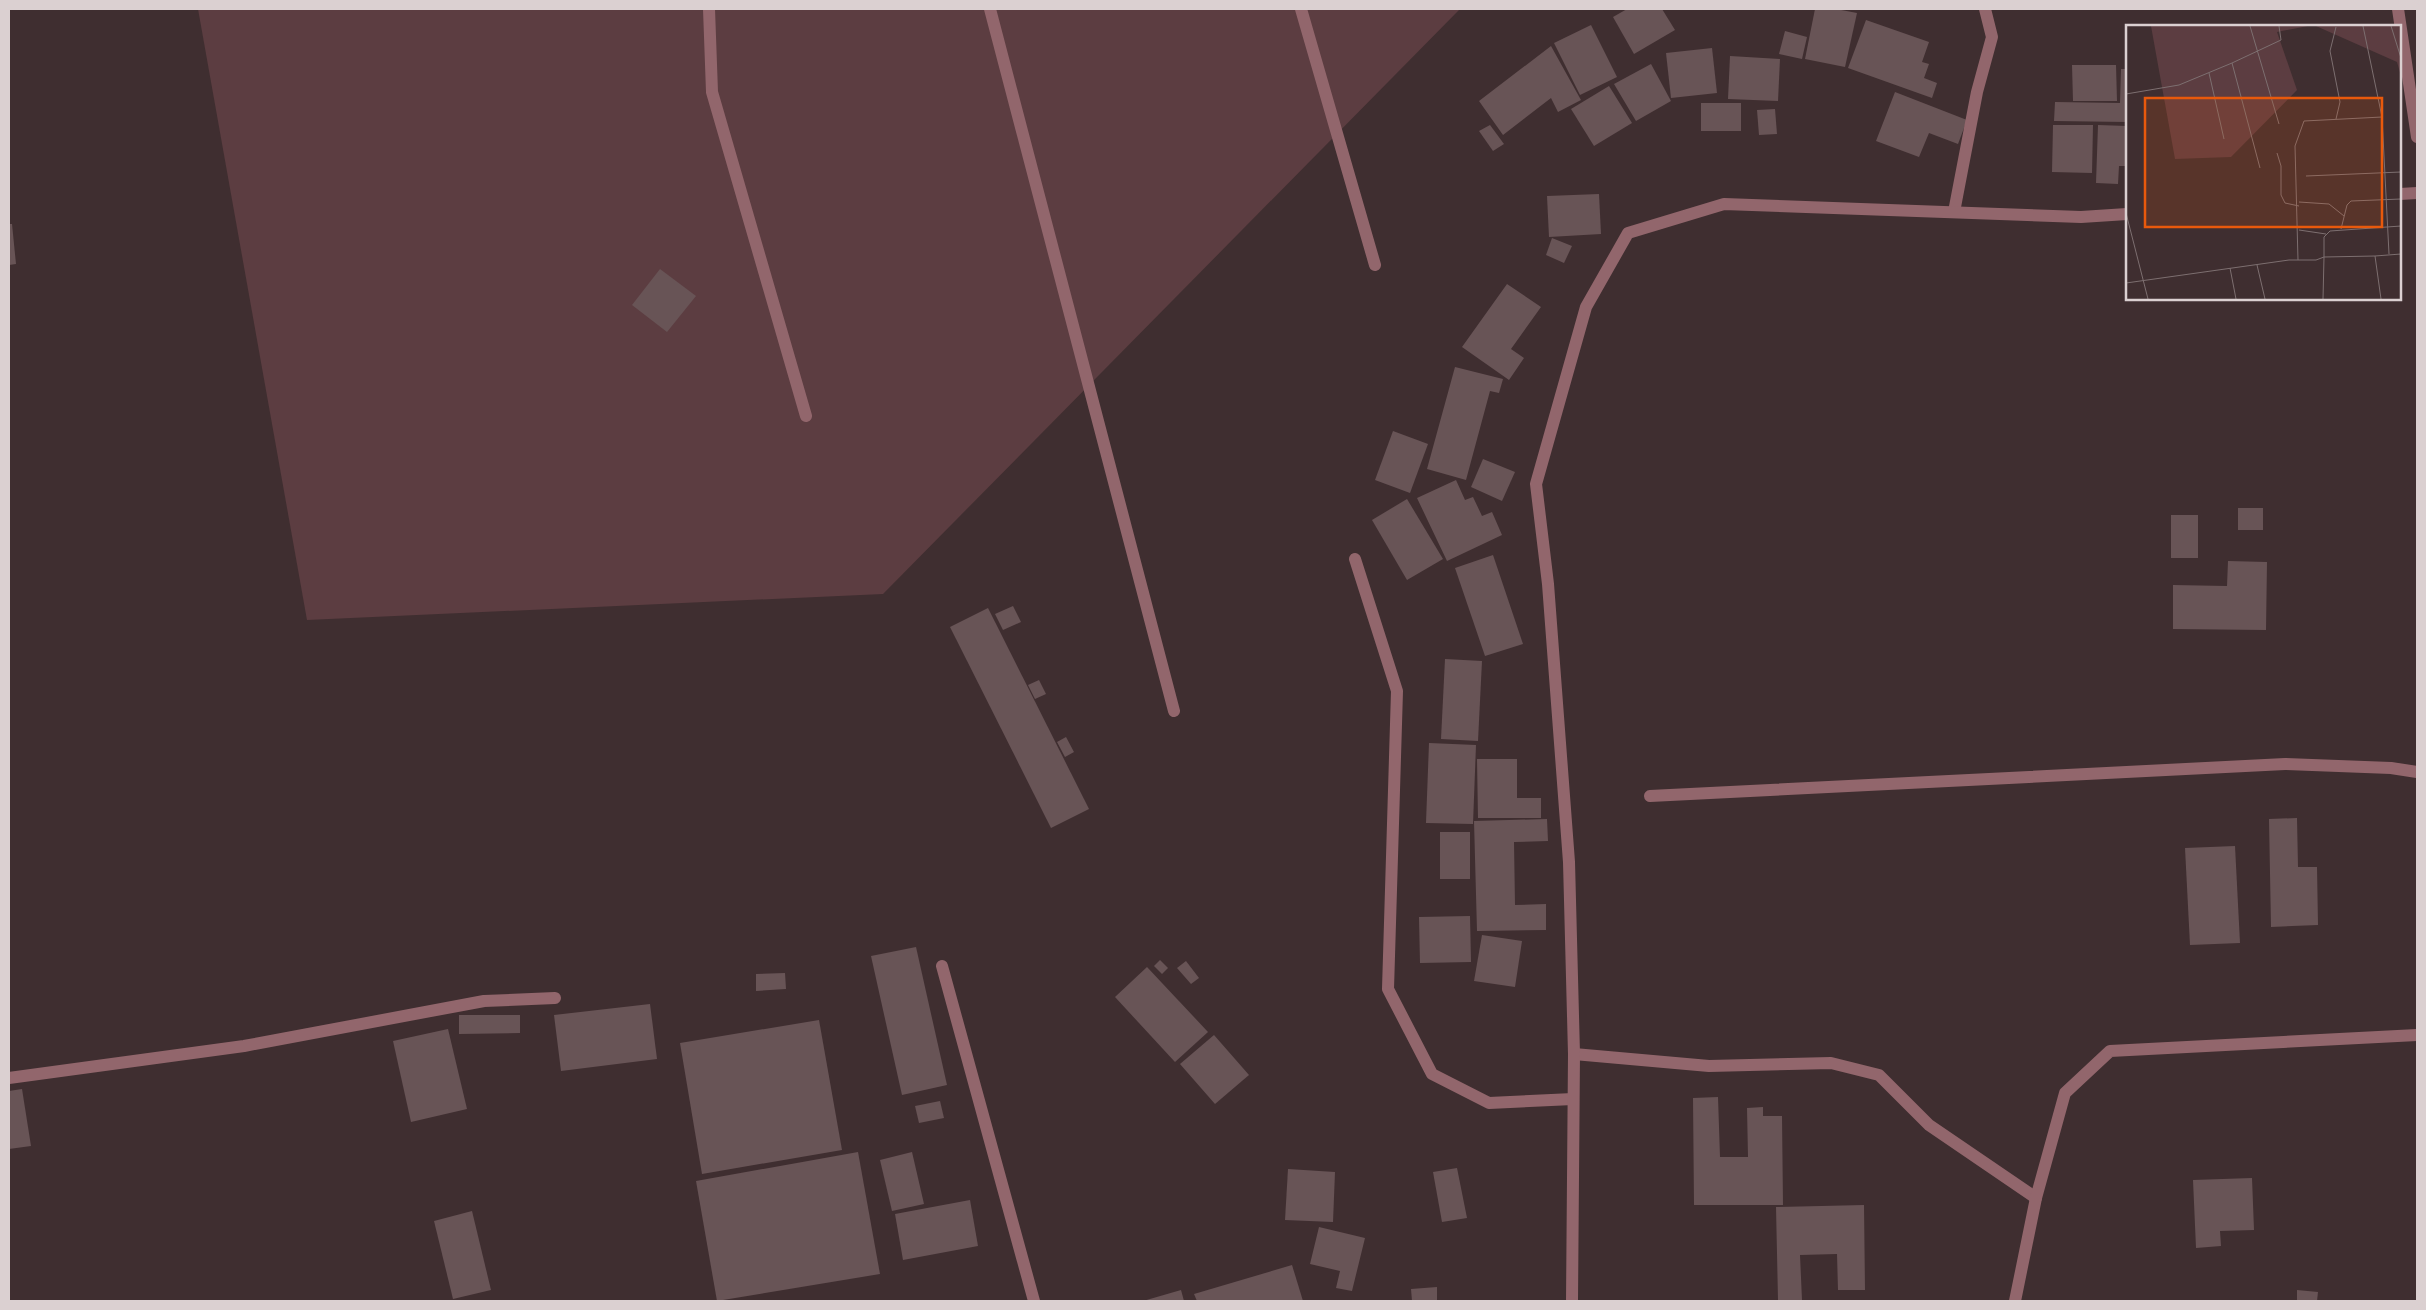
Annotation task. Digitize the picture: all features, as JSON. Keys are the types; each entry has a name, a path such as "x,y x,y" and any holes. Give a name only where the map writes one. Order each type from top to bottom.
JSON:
{"street":[{"path":"710,9 712,92 806,416"},
{"path":"990,9 1174,711"},
{"path":"1301,9 1375,265"},
{"path":"1954,212 1978,92 1992,37 1985,9"},
{"path":"2398,9 2400,25"},
{"path":"2401,29 2417,137"},
{"path":"2401,194 2417,193"},
{"path":"1572,1301 1574,1054 1569,862 1548,584 1536,484 1586,307 1628,233 1724,204 2081,217 2126,214"},
{"path":"1355,559 1397,691 1388,989 1432,1074 1489,1103 1573,1100"},
{"path":"1650,796 2285,764 2391,768 2417,772"},
{"path":"942,966 1034,1301"},
{"path":"9,1078 244,1046 484,1001 555,998"},
{"path":"2015,1301 2036,1198 2065,1093 2110,1051 2417,1035"},
{"path":"1574,1054 1709,1066 1831,1063 1879,1075 1929,1125 2036,1198"}],"shaded area":[{"path":"198,9 1460,9 883,594 307,620"}],"building":[{"path":"1627,9 1662,9 1675,30 1634,54 1613,17"},
{"path":"1815,9 1836,9 1857,13 1845,67 1805,59"},
{"path":"1866,20 1929,42 1922,62 1929,64 1924,78 1937,83 1932,98 1848,68"},
{"path":"1591,25 1617,77 1580,95 1554,43"},
{"path":"1785,31 1807,37 1802,59 1779,54"},
{"path":"1551,46 1581,100 1558,112 1551,98 1503,135 1479,101"},
{"path":"1712,48 1717,93 1671,98 1666,53"},
{"path":"1730,56 1780,59 1778,101 1728,99"},
{"path":"1651,64 1671,101 1636,121 1614,84"},
{"path":"2072,65 2116,65 2117,101 2073,101"},
{"path":"2121,69 2126,69 2126,122 2054,121 2055,102 2120,103"},
{"path":"1609,86 1632,123 1594,146 1571,109"},
{"path":"1895,92 1967,120 1958,144 1929,133 1919,157 1876,141"},
{"path":"1701,103 1741,103 1741,131 1701,131"},
{"path":"1775,109 1777,134 1759,135 1757,110"},
{"path":"1490,125 1504,144 1493,151 1479,131"},
{"path":"2053,125 2093,125 2092,173 2052,172"},
{"path":"2098,125 2126,126 2126,166 2119,166 2118,184 2096,183"},
{"path":"1599,194 1601,234 1549,237 1547,196"},
{"path":"9,224 12,224 16,264 9,265"},
{"path":"1552,238 1572,246 1564,263 1546,255"},
{"path":"660,269 696,296 667,332 632,305"},
{"path":"1507,284 1541,307 1511,349 1524,358 1509,380 1462,347"},
{"path":"1455,367 1503,379 1499,393 1490,391 1466,480 1427,469"},
{"path":"1393,431 1428,444 1410,493 1375,480"},
{"path":"1483,459 1515,472 1502,501 1471,487"},
{"path":"1456,480 1465,500 1473,497 1482,516 1492,512 1502,535 1447,561 1417,498"},
{"path":"1407,499 1443,559 1407,580 1372,520"},
{"path":"2238,508 2263,508 2263,530 2238,530"},
{"path":"2171,515 2198,515 2198,558 2171,558"},
{"path":"1493,555 1523,644 1485,656 1455,568"},
{"path":"2228,561 2267,562 2266,630 2173,629 2173,585 2227,586"},
{"path":"1013,606 1021,622 1003,630 995,614"},
{"path":"988,608 1089,809 1051,828 950,627"},
{"path":"1445,659 1482,661 1478,741 1441,739"},
{"path":"1039,680 1046,694 1035,699 1028,685"},
{"path":"1066,737 1074,752 1065,757 1057,742"},
{"path":"1429,743 1476,745 1473,824 1426,823"},
{"path":"1477,759 1517,759 1517,798 1541,798 1541,818 1478,818"},
{"path":"2297,818 2298,867 2317,867 2318,925 2271,927 2269,819"},
{"path":"1547,819 1548,841 1514,842 1515,905 1546,904 1546,930 1477,931 1474,821"},
{"path":"1440,832 1470,832 1470,879 1440,879"},
{"path":"2235,846 2240,943 2190,945 2185,848"},
{"path":"1470,916 1471,962 1420,963 1419,917"},
{"path":"1482,935 1522,941 1515,987 1474,981"},
{"path":"916,947 947,1085 902,1095 871,956"},
{"path":"1160,960 1168,968 1162,974 1154,966"},
{"path":"1186,961 1199,978 1191,984 1177,968"},
{"path":"1147,967 1208,1032 1175,1062 1115,997"},
{"path":"785,973 786,989 756,991 756,974"},
{"path":"650,1004 657,1059 561,1071 554,1015"},
{"path":"459,1015 520,1015 520,1033 459,1034"},
{"path":"819,1020 842,1150 702,1174 680,1043"},
{"path":"448,1029 467,1109 411,1122 393,1041"},
{"path":"1214,1035 1249,1075 1215,1104 1180,1064"},
{"path":"22,1089 31,1146 9,1149 9,1091"},
{"path":"1718,1097 1720,1157 1748,1157 1747,1108 1763,1107 1763,1116 1782,1116 1783,1205 1694,1205 1693,1098"},
{"path":"940,1101 944,1118 919,1123 915,1106"},
{"path":"858,1152 880,1274 717,1301 696,1181"},
{"path":"912,1152 924,1204 892,1211 880,1160"},
{"path":"1457,1168 1467,1218 1442,1222 1433,1172"},
{"path":"1288,1169 1335,1172 1333,1222 1285,1220"},
{"path":"2252,1178 2254,1230 2220,1231 2221,1246 2196,1248 2193,1180"},
{"path":"970,1200 978,1246 903,1260 895,1214"},
{"path":"1864,1205 1865,1290 1838,1290 1837,1254 1800,1255 1802,1300 1778,1300 1776,1207"},
{"path":"472,1211 491,1290 453,1299 434,1221"},
{"path":"1319,1227 1365,1238 1352,1291 1336,1288 1340,1271 1310,1264"},
{"path":"1292,1265 1303,1301 1197,1301 1194,1294"},
{"path":"1437,1287 1437,1301 1412,1301 1411,1289"},
{"path":"1181,1290 1184,1301 1143,1301"},
{"path":"2297,1290 2318,1292 2317,1301 2297,1301"}]}
